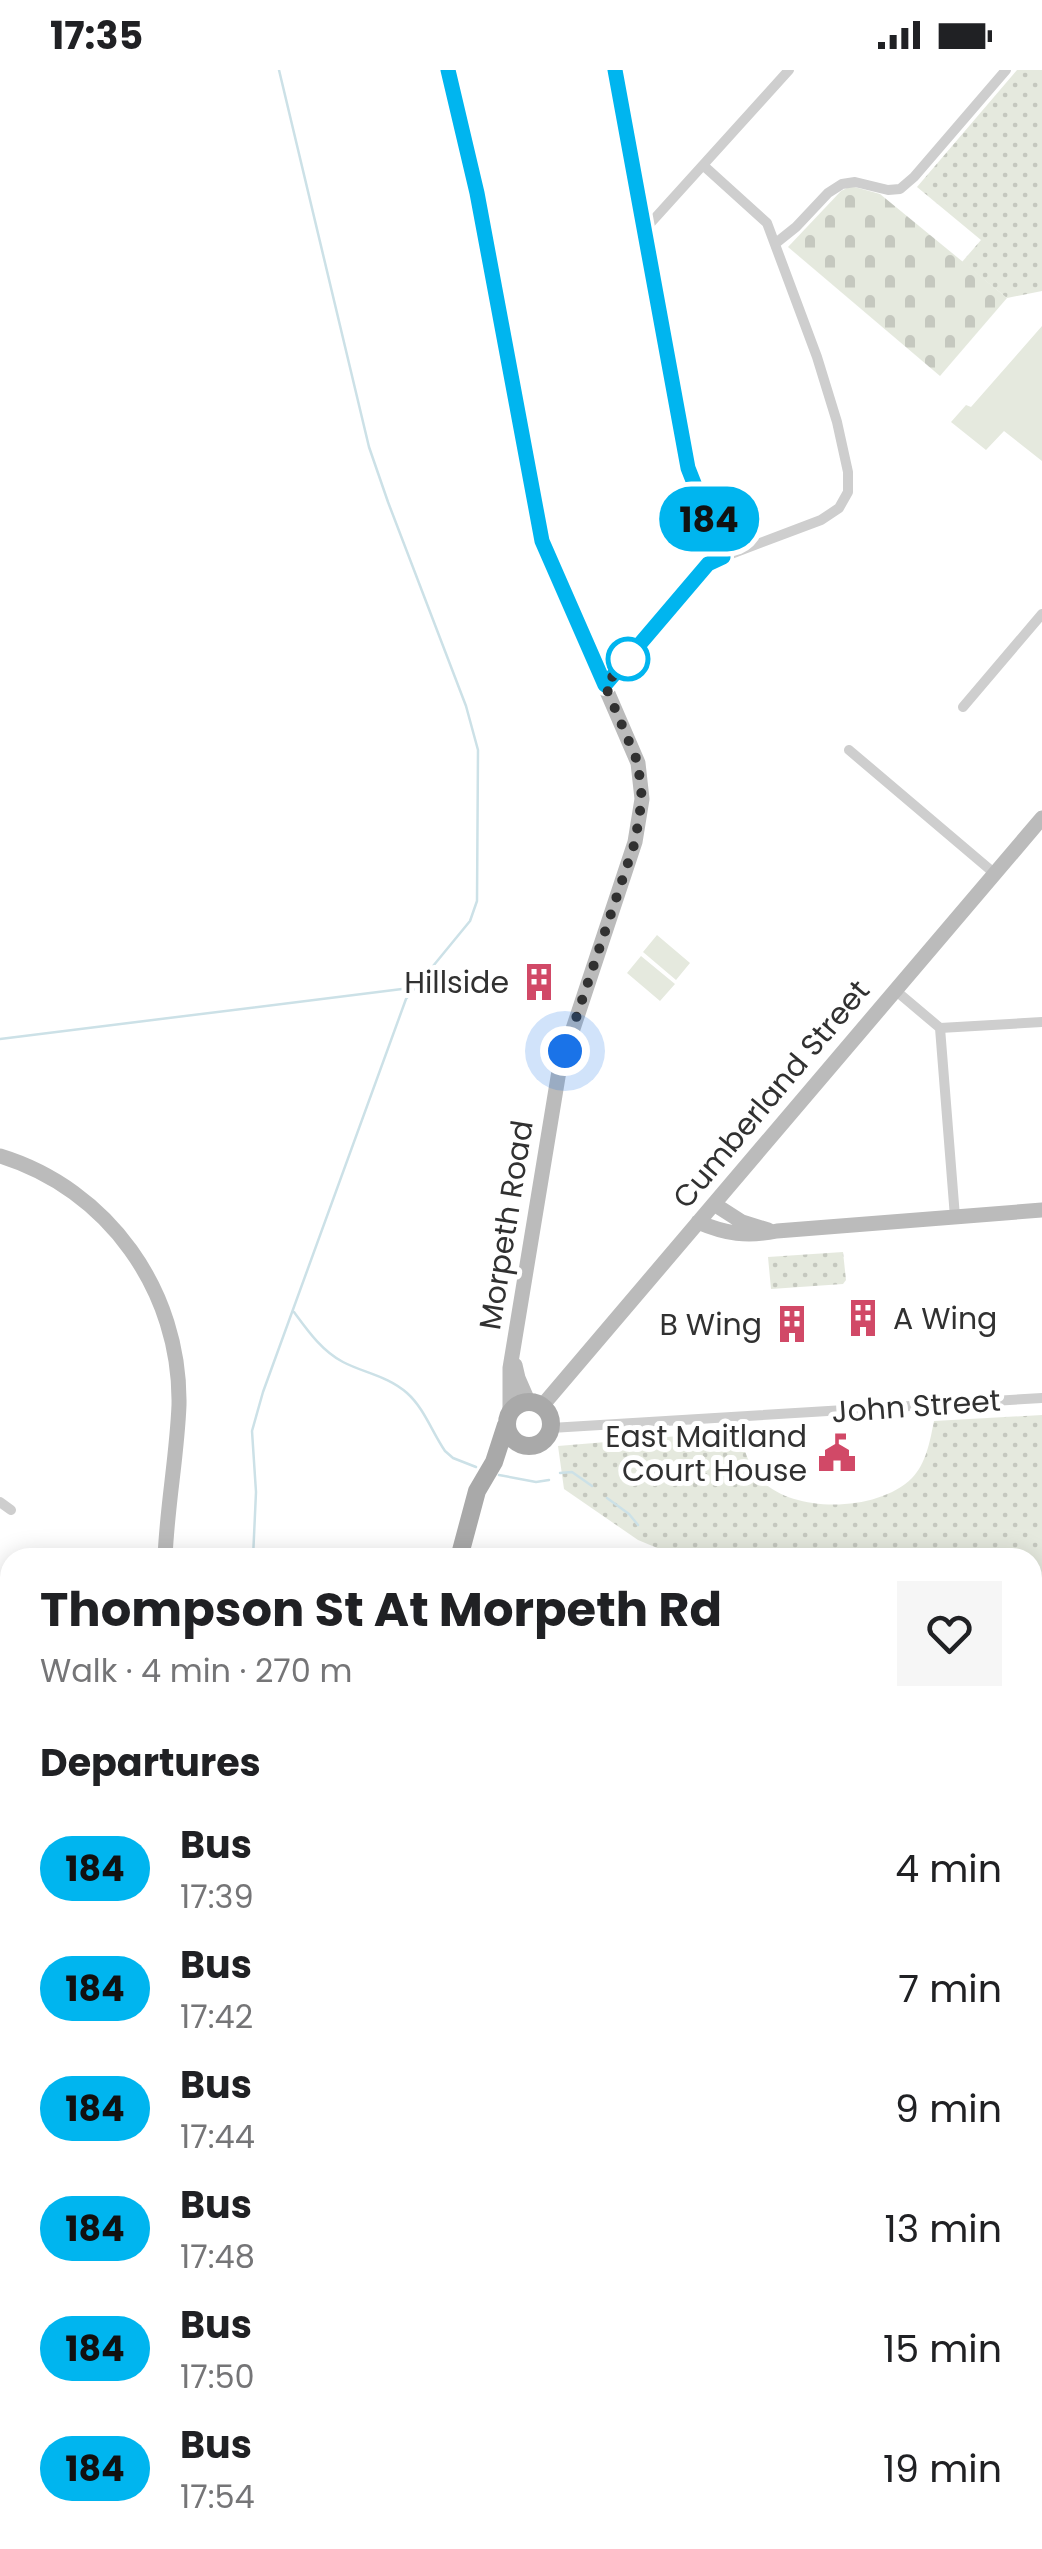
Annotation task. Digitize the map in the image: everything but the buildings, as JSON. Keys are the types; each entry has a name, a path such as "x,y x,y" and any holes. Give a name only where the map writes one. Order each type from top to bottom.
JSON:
{"main road":[{"name":"Morpeth Road","path":"448,70 477,193 542,541 638,763 642,799 635,842 559,1071 508,1384 508,1419"},
{"name":"Cumberland Street","path":"535,1404 714,1204 1042,818"},
{"path":"0,1156 26,1164 65,1186 101,1214 132,1249 154,1285 176,1356 179,1403 166,1548"},
{"path":"714,1204 742,1222 777,1231"},
{"path":"698,1222 738,1235 1042,1210"},
{"name":"Morpeth Road","path":"514,1351 518,1378 535,1404"},
{"path":"462,1548 477,1492 518,1404 535,1404 550,1416 551,1428 543,1441 494,1462"},
{"path":"508,1419 512,1439 530,1447"}],"street":[{"path":"615,70 688,468 723,557"},
{"path":"646,228 789,70"},
{"path":"776,243 842,184 855,182 900,189 1006,70"},
{"path":"605,685 708,564 821,520 839,508 848,492 848,472 837,422 776,243 767,223 704,166"},
{"path":"962,708 1042,614"},
{"path":"849,750 994,873"},
{"path":"895,990 940,1028 1042,1022"},
{"path":"940,1028 955,1217"},
{"name":"John Street","path":"551,1428 1042,1398"},
{"path":"0,1502 11,1510"}],"green space":[{"path":"1017,70 1042,70 1042,291 1007,298 962,262 981,240 917,187"},
{"path":"851,186 880,194 1007,298 940,376 788,247 841,191"},
{"path":"1042,326 1042,461 1004,431 986,450 951,422 966,405 971,407"},
{"path":"657,935 690,963 676,980 643,952"},
{"path":"641,956 675,984 660,1001 627,973"},
{"path":"843,1252 843,1284 771,1289 768,1257"},
{"path":"1042,1415 1042,1548 657,1548 638,1540 564,1489 558,1446 739,1431 753,1469 776,1491 814,1503 858,1503 897,1489 912,1478 924,1459 934,1421"}],"waterway":[{"path":"253,1548 256,1492 252,1431 263,1392 406,999 470,921 477,901 478,750 466,706 369,447 279,70"},
{"path":"0,1039 410,988"},
{"path":"294,1312 335,1357 407,1393 445,1451 476,1467"},
{"path":"560,1473 572,1472 592,1486"},
{"path":"499,1475 536,1482 549,1480"},
{"path":"607,1498 638,1525"}],"bus line":[{"name":"184","path":"448,70 477,193 542,541 605,685 708,564 723,557 688,468 615,70"}],"place":[{"name":"Hillside","path":"539,982"},
{"name":"A Wing","path":"863,1318"},
{"name":"B Wing","path":"792,1324"},
{"name":"East Maitland Court House","path":"837,1453"}],"route":[{"path":"565,1051 635,842 642,799 638,763 605,685 628,659"}]}
